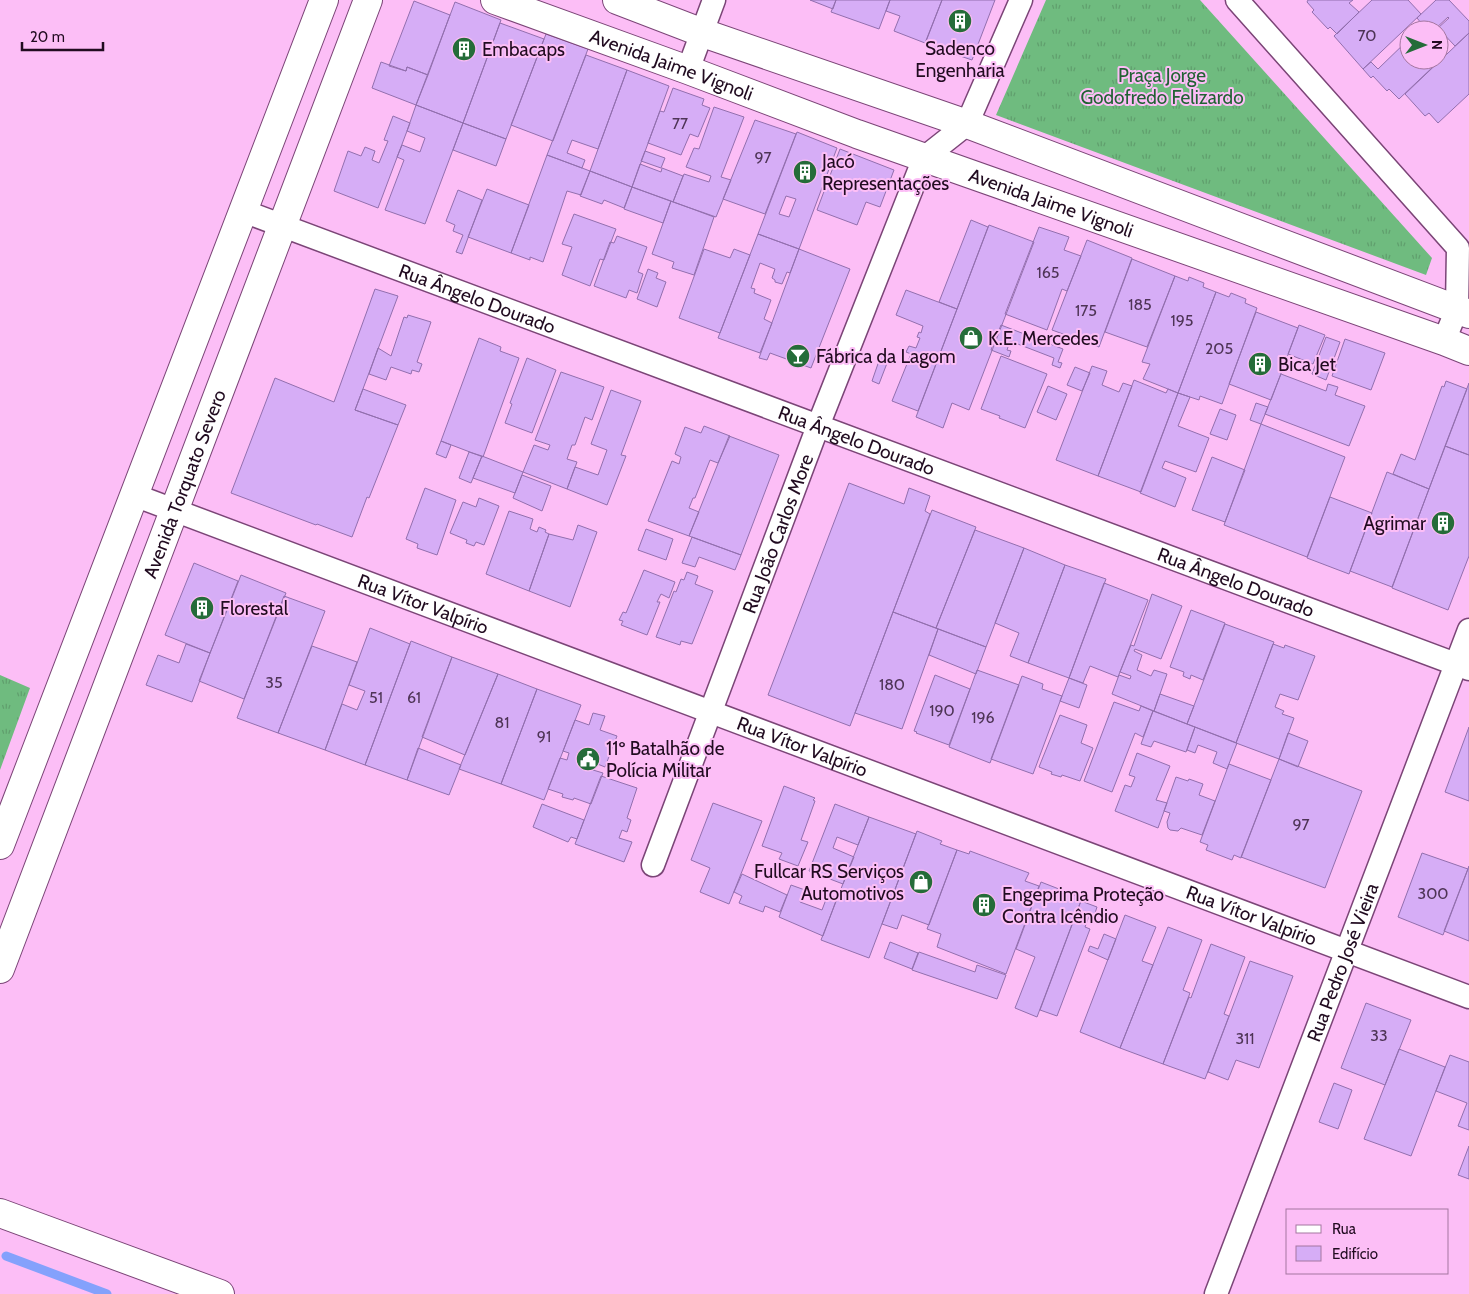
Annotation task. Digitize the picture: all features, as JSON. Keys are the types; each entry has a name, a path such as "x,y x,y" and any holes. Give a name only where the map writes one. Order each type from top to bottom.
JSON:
{"street":[{"path":"0,846 324,0"},
{"name":"Avenida Torquato Severo","path":"0,969 368,0"},
{"name":"Avenida Jaime Vignoli","path":"494,0 688,70 857,134 1469,351"},
{"path":"617,0 967,124 1463,312"},
{"path":"688,70 714,0"},
{"path":"924,158 967,124 1021,0"},
{"path":"1237,0 1458,248 1463,312 1444,341"},
{"name":"Rua João Carlos More","path":"653,865 818,426 924,158"},
{"name":"Rua Ângelo Dourado","path":"243,211 1463,666"},
{"name":"Rua Vítor Valpírio","path":"134,495 1469,997"},
{"name":"Rua Pedro José Vieira","path":"1216,1294 1346,951 1463,666 1469,630"},
{"path":"0,1213 220,1294"}],"green space":[{"name":"Praça Jorge Godofredo Felizardo","path":"1046,0 1200,0 1432,258 1426,275 996,115"},
{"path":"0,675 30,688 0,770"}],"building":[{"path":"810,0 836,0 833,9"},
{"path":"836,0 890,0 879,29 831,12"},
{"path":"890,0 942,0 925,43 894,31 900,16 886,11"},
{"name":"Sadenco Engenharia","path":"942,0 995,0 972,60 925,44"},
{"path":"1308,0 1353,0 1349,3 1359,12 1337,34 1330,27 1328,29 1312,12 1314,10 1307,2"},
{"path":"1372,0 1408,0 1421,14 1415,20 1399,20 1399,35 1363,69 1334,36"},
{"path":"1436,0 1449,0 1469,21 1469,33 1455,46 1449,40 1448,17 1445,20 1419,20 1417,18"},
{"path":"414,1 450,15 428,75 407,67 406,71 389,66"},
{"name":"Embacaps","path":"455,2 501,20 463,123 416,105"},
{"path":"500,23 544,39 506,139 463,123"},
{"path":"1469,33 1469,94 1438,123 1429,113 1425,116 1405,94 1430,70 1449,70 1449,52"},
{"path":"546,34 588,49 553,141 511,125"},
{"path":"1399,49 1399,70 1430,70 1399,99 1389,89 1387,91 1373,76 1371,78 1363,69 1371,62 1378,69"},
{"path":"586,55 627,70 598,149 572,140 567,153 585,160 582,168 547,155"},
{"path":"381,62 406,71 407,67 428,75 416,105 372,88"},
{"path":"627,70 669,86 632,187 590,171"},
{"path":"673,88 704,99 702,105 710,108 698,137 690,134 681,155 648,143 660,111 664,112"},
{"path":"416,105 463,123 425,224 385,210 404,160 397,157 402,145 420,152 425,138 407,131"},
{"path":"714,107 744,117 721,177 731,180 716,217 673,202 684,174 709,182 711,176 686,167 694,148 699,149"},
{"path":"393,116 410,123 378,208 334,191 348,151 361,156 365,147 375,151 372,160 379,163 388,141 384,140"},
{"path":"755,120 796,134 765,214 723,199"},
{"path":"463,123 506,139 496,166 453,150"},
{"name":"Jacó Representações","path":"797,132 837,148 799,249 758,234","holes":["786,196 796,199 789,217 779,214"]},
{"path":"840,149 894,170 880,207 866,202 857,225 817,210"},
{"path":"645,151 665,158 661,168 641,161"},
{"path":"547,155 590,171 581,195 567,191 543,262 530,257 530,260 511,253"},
{"path":"640,164 661,172 662,168 683,176 673,202 632,187"},
{"path":"590,171 632,187 624,208 604,200 602,204 580,196"},
{"path":"632,187 671,201 663,223 624,209"},
{"path":"487,189 529,205 511,253 468,237"},
{"path":"458,190 482,200 462,254 456,252 463,235 453,231 455,225 446,221"},
{"path":"671,201 714,217 694,275 672,268 674,262 652,254"},
{"path":"574,214 616,229 604,260 600,259 590,286 562,275 572,247 562,244"},
{"path":"971,220 988,227 957,309 939,302"},
{"name":"K.E. Mercedes","path":"989,225 1034,242 969,410 952,403 943,428 916,417"},
{"path":"1039,227 1069,237 1064,250 1081,256 1067,291 1062,289 1047,330 1005,314"},
{"path":"758,234 799,249 790,273 787,272 782,284 775,282 772,278 775,269 760,263 751,288 755,289 754,293 771,300 764,319 772,323 760,353 718,338"},
{"path":"617,236 647,247 638,272 643,274 637,293 629,290 626,298 594,286 610,242 614,243"},
{"path":"1087,240 1132,258 1099,347 1052,330"},
{"path":"704,249 730,258 734,249 750,255 720,333 679,318"},
{"path":"799,249 850,269 811,368 770,353 767,360 759,358"},
{"path":"1132,259 1175,276 1147,347 1105,332"},
{"path":"648,269 658,273 656,278 666,282 657,307 637,299"},
{"path":"1175,276 1188,281 1189,277 1204,283 1203,287 1216,292 1178,393 1143,379 1150,364 1142,362"},
{"path":"375,289 398,296 355,410 398,425 352,537 231,493 275,378 334,402"},
{"path":"906,290 957,309 918,411 892,401 911,354 906,352 909,346 916,348 920,338 917,337 919,332 921,333 923,326 896,315"},
{"path":"1216,292 1229,297 1231,293 1246,299 1245,303 1257,308 1222,404 1200,396 1199,400 1178,393"},
{"name":"Bica Jet","path":"1256,312 1298,328 1271,400 1229,384"},
{"path":"408,315 431,322 417,362 422,364 419,372 412,370 411,374 391,367 386,380 369,374 378,348 391,356 404,317 407,318"},
{"path":"1001,325 1063,349 1058,362 1062,363 1060,368 1052,365 1054,358 1010,341 1007,350 1011,351 1009,357 991,350"},
{"path":"1299,325 1325,335 1313,364 1288,354"},
{"path":"1326,337 1340,342 1326,380 1312,374"},
{"path":"479,338 501,347 500,351 519,358 483,457 441,441"},
{"path":"1345,339 1385,353 1371,390 1332,376"},
{"path":"881,355 889,358 879,384 872,381"},
{"path":"1001,356 1047,374 1025,428 981,409"},
{"path":"527,358 556,370 532,433 505,423 512,404 510,403"},
{"path":"1092,366 1107,371 1102,385 1119,392 1123,383 1132,386 1098,476 1056,460"},
{"path":"1075,367 1090,373 1082,391 1067,385"},
{"path":"561,372 604,387 592,420 585,417 575,445 572,445 567,459 577,462 567,489 523,472 534,445 548,450 550,445 535,440"},
{"path":"1281,374 1326,391 1328,384 1338,387 1335,395 1365,406 1349,446 1265,414"},
{"path":"1134,380 1166,393 1168,389 1178,393 1141,492 1098,476"},
{"path":"1446,381 1467,389 1429,489 1393,474 1401,454 1415,460 1442,386 1444,387"},
{"path":"1469,383 1469,455 1445,446"},
{"path":"1048,386 1067,394 1056,420 1037,412"},
{"path":"363,389 406,405 398,425 355,410"},
{"path":"611,390 641,401 621,455 626,456 607,505 567,489 575,467 598,475 607,450 591,444"},
{"path":"1178,393 1190,397 1178,426 1209,438 1196,472 1165,461 1162,468 1186,478 1175,507 1140,493"},
{"path":"1256,403 1268,407 1261,424 1250,420"},
{"path":"1220,409 1236,415 1227,440 1210,434"},
{"path":"1261,424 1345,457 1307,557 1224,525"},
{"path":"704,426 730,436 718,463 710,460 695,498 693,498 689,508 699,512 689,536 648,521 672,461 679,464 681,457 675,454 685,427 701,433"},
{"path":"729,436 779,455 741,555 689,536"},
{"path":"441,441 451,445 446,458 436,454"},
{"name":"Agrimar","path":"1445,446 1469,455 1469,556 1448,610 1392,588"},
{"path":"469,452 482,456 471,483 459,478"},
{"path":"482,456 523,472 515,493 473,478"},
{"path":"1212,457 1245,470 1225,522 1192,510"},
{"path":"1387,472 1429,489 1392,587 1350,571"},
{"path":"522,475 551,486 542,511 513,498"},
{"path":"849,483 904,504 909,488 930,496 925,511 930,514 850,726 768,695"},
{"path":"425,488 456,500 437,555 417,548 418,544 406,539"},
{"path":"1330,497 1372,513 1349,574 1307,558"},
{"path":"479,498 499,506 484,545 476,542 474,546 466,543 467,540 450,533 463,502 476,507"},
{"path":"932,510 976,527 936,628 893,612"},
{"path":"509,511 533,519 530,529 537,532 539,527 546,530 545,532 549,534 529,591 486,574"},
{"path":"578,525 597,532 570,607 529,591 549,534 573,540"},
{"path":"646,529 673,539 666,560 638,550"},
{"path":"975,530 1024,548 986,647 936,628"},
{"path":"692,537 741,555 735,570 699,557 695,567 682,563"},
{"path":"1024,548 1065,565 1028,663 1010,656 1019,633 995,623"},
{"name":"Florestal","path":"194,563 238,581 210,653 165,635"},
{"path":"1065,565 1106,579 1069,678 1028,663"},
{"path":"644,570 675,582 669,598 661,594 657,602 660,602 647,635 621,625 623,621 619,620 623,612 626,613"},
{"path":"687,572 698,576 695,584 713,591 692,644 681,641 680,645 656,637 674,591 676,592 681,579 684,580"},
{"path":"241,575 286,593 244,699 199,681"},
{"path":"1104,583 1148,600 1118,677 1090,666 1083,683 1069,678"},
{"path":"1152,594 1182,606 1161,659 1135,649 1134,651 1142,655 1137,670 1151,676 1154,670 1167,674 1154,711 1112,694 1119,675 1130,679 1131,676 1120,672 1131,645 1134,646"},
{"path":"284,596 325,611 278,733 237,718"},
{"path":"1191,610 1225,623 1203,680 1191,675 1190,679 1183,676 1184,672 1170,667"},
{"path":"893,612 938,629 902,729 855,713"},
{"path":"1225,624 1274,642 1236,743 1187,724"},
{"path":"370,628 410,644 365,765 325,750 342,704 357,710 365,691 349,685"},
{"path":"938,629 986,647 976,674 929,655"},
{"path":"411,641 452,657 407,780 365,765"},
{"path":"186,644 210,653 192,702 146,685 158,655 179,663"},
{"path":"1273,644 1284,648 1285,645 1315,656 1298,700 1280,694 1275,707 1284,711 1282,714 1294,718 1279,759 1236,743"},
{"path":"312,646 357,662 325,750 278,733"},
{"path":"452,657 498,674 465,755 422,737"},
{"path":"977,670 1019,685 990,763 949,747"},
{"path":"498,674 537,689 501,784 459,769"},
{"path":"935,675 970,689 949,745 914,731"},
{"path":"1022,676 1043,684 1042,689 1062,696 1033,774 991,759"},
{"path":"1069,678 1087,685 1079,708 1060,701"},
{"path":"537,689 581,705 544,800 501,784"},
{"path":"1160,694 1194,706 1187,724 1154,711"},
{"path":"1114,702 1139,711 1141,706 1153,711 1143,737 1135,733 1112,792 1084,781"},
{"path":"1153,711 1195,727 1186,752 1154,741 1151,747 1141,744"},
{"name":"11º Batalhão de Polícia Militar","path":"593,713 605,716 600,730 617,736 605,767 595,763 593,770 603,773 591,804 574,798 573,800 562,797 563,794 548,789 560,758 567,760 569,753 563,751 575,720 589,725"},
{"path":"1060,715 1087,725 1081,743 1093,748 1080,781 1062,775 1061,777 1051,774 1052,772 1039,767"},
{"path":"1195,727 1237,743 1227,769 1213,763 1217,752 1198,745 1195,753 1187,750"},
{"path":"1469,727 1469,801 1445,792"},
{"path":"1288,733 1308,741 1298,767 1279,759"},
{"path":"418,748 461,765 449,795 407,780"},
{"path":"1137,753 1170,766 1156,800 1167,803 1158,828 1115,811 1125,785 1131,787 1135,777 1129,775"},
{"path":"1279,759 1362,791 1325,888 1241,857"},
{"path":"1229,764 1271,780 1241,858 1234,855 1232,860 1206,850 1208,845 1200,842"},
{"path":"601,776 637,788 627,818 631,820 627,832 622,830 619,838 632,842 624,862 575,844"},
{"path":"1176,777 1203,784 1199,795 1215,801 1202,835 1181,828 1178,831 1168,828 1167,822 1170,813 1164,811"},
{"path":"784,786 815,798 801,840 808,842 798,866 779,859 782,853 762,846"},
{"path":"713,803 762,821 729,904 700,892 710,868 691,860"},
{"path":"542,804 584,820 577,839 571,837 568,842 533,827"},
{"path":"835,804 869,817 858,845 837,837 833,848 854,857 843,884 809,871"},
{"path":"869,817 916,834 869,958 821,940"},
{"name":"Fullcar RS Serviços Automotivos","path":"917,831 942,841 940,844 957,850 929,925 902,915 897,929 882,924"},
{"name":"Engeprima Proteção Contra Icêndio","path":"957,850 969,854 970,851 1029,873 1025,881 1039,886 1006,974 937,947 941,934 927,929"},
{"path":"1422,853 1468,869 1443,935 1398,917"},
{"path":"1469,866 1469,941 1444,931"},
{"path":"742,874 787,895 780,912 765,906 763,912 739,903 742,896 734,892"},
{"path":"1041,882 1082,898 1037,1017 1015,1008 1035,957 1016,949"},
{"path":"791,885 805,890 800,902 822,910 828,894 837,898 823,936 779,917"},
{"path":"1081,901 1097,907 1094,916 1090,914 1085,927 1090,929 1057,1016 1040,1010"},
{"path":"1125,915 1156,927 1142,961 1153,965 1120,1048 1080,1032"},
{"path":"1168,927 1202,940 1183,990 1190,993 1163,1064 1120,1048"},
{"path":"1104,934 1116,939 1108,960 1088,951 1090,946 1098,949"},
{"path":"890,942 918,953 912,969 884,958"},
{"path":"1211,944 1245,957 1224,1014 1229,1016 1205,1079 1163,1064"},
{"path":"919,952 975,972 977,965 1006,975 997,999 912,970"},
{"path":"1250,961 1293,976 1259,1068 1236,1060 1228,1080 1208,1072"},
{"path":"1366,1003 1411,1020 1385,1085 1341,1068"},
{"path":"1399,1049 1445,1067 1411,1156 1364,1139"},
{"path":"1450,1055 1469,1062 1469,1130 1458,1126 1467,1103 1436,1091"},
{"path":"1334,1083 1352,1090 1338,1129 1319,1122"},
{"path":"1469,1146 1469,1179 1458,1175"}],"waterway":[{"path":"6,1256 107,1294"}],"place":[{"name":"Sadenco Engenharia","path":"960,21"},
{"name":"Embacaps","path":"464,49"},
{"name":"Jacó Representações","path":"805,172"},
{"name":"K.E. Mercedes","path":"971,338"},
{"name":"Fábrica da Lagom","path":"798,356"},
{"name":"Bica Jet","path":"1260,364"},
{"name":"Agrimar","path":"1443,523"},
{"name":"Florestal","path":"202,608"},
{"name":"11º Batalhão de Polícia Militar","path":"588,759"},
{"name":"Fullcar RS Serviços Automotivos","path":"921,882"},
{"name":"Engeprima Proteção Contra Icêndio","path":"984,905"}]}
